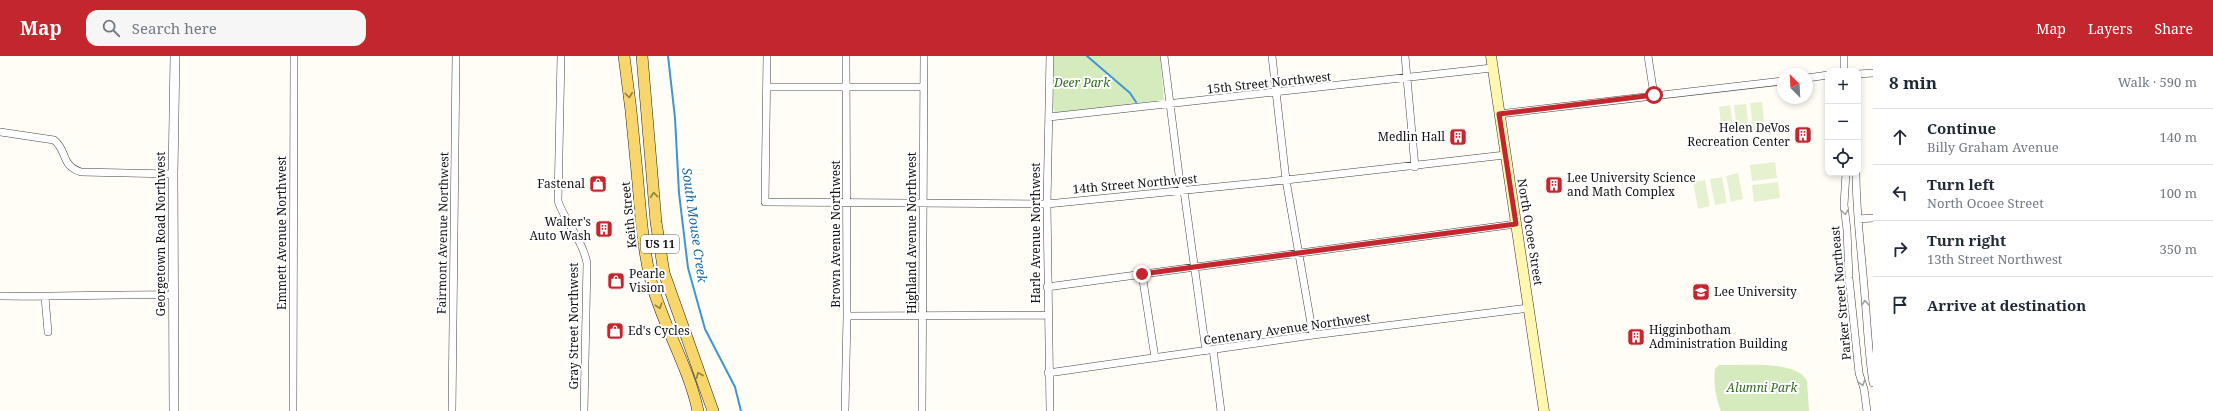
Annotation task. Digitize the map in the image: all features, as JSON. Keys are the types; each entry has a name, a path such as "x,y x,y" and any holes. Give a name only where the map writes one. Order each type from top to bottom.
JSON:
{"main road":[{"name":"Keith Street","path":"624,56 634,133 642,223 650,276 662,316 681,360 698,411"},
{"name":"US 11","path":"642,56 656,222 664,273 713,411"},
{"name":"North Ocoee Street","path":"1491,56 1544,411"}],"street":[{"name":"Georgetown Road Northwest","path":"174,56 174,411"},
{"name":"Emmett Avenue Northwest","path":"293,411 294,56"},
{"name":"Fairmont Avenue Northwest","path":"452,411 456,56"},
{"name":"Gray Street Northwest","path":"561,56 558,201 562,213 584,247 588,263 584,411"},
{"path":"767,56 767,88 923,87"},
{"name":"Brown Avenue Northwest","path":"844,411 847,316 846,56"},
{"name":"Highland Avenue Northwest","path":"922,411 924,56"},
{"name":"Harle Avenue Northwest","path":"1050,56 1047,204 1047,315 1050,411"},
{"path":"1164,56 1180,183 1184,191 1194,268 1221,411"},
{"path":"1272,56 1286,180 1313,335"},
{"path":"1405,56 1415,166"},
{"path":"1648,56 1654,95"},
{"path":"1844,56 1844,68"},
{"name":"15th Street Northwest","path":"1049,117 1171,105 1492,68"},
{"path":"1861,74 1873,73"},
{"path":"1813,77 1825,75"},
{"path":"1499,114 1777,82"},
{"name":"14th Street Northwest","path":"767,88 765,202 847,204 1047,204 1184,191 1505,155"},
{"path":"0,132 54,140 60,145 66,162 72,169 81,172 173,174"},
{"name":"Parker Street Northeast","path":"1846,176 1844,205 1847,230 1849,278 1859,373 1864,390 1867,411"},
{"name":"Parker Street Northeast","path":"1856,176 1858,219 1873,383"},
{"path":"1858,219 1873,218"},
{"path":"642,223 656,222"},
{"path":"1047,287 1194,268 1298,252 1516,224"},
{"path":"1142,274 1155,358"},
{"path":"0,296 45,297 97,294 174,295"},
{"path":"45,297 48,332"},
{"name":"Centenary Avenue Northwest","path":"1048,373 1313,335 1528,308"},
{"path":"847,316 1047,315"}],"green space":[{"name":"Deer Park","path":"1054,56 1160,56 1164,100 1055,113 1053,107"},
{"path":"1762,102 1765,128 1753,130 1750,103"},
{"path":"1746,104 1749,130 1737,132 1734,105"},
{"path":"1730,105 1734,132 1722,133 1719,107"},
{"path":"1775,162 1777,178 1752,181 1750,165"},
{"path":"1738,173 1743,199 1731,202 1726,176"},
{"path":"1722,177 1727,203 1715,205 1710,179"},
{"path":"1705,180 1710,206 1698,209 1693,182"},
{"path":"1778,182 1780,198 1754,202 1752,185"},
{"name":"Alumni Park","path":"1719,365 1767,365 1792,369 1801,374 1807,381 1809,411 1721,411 1716,396 1714,379 1715,369"}],"waterway":[{"name":"South Mouse Creek","path":"668,56 675,118 679,193 688,268 705,329 735,387 741,411"},
{"path":"1087,56 1130,93 1136,102"}],"place":[{"name":"Helen DeVos Recreation Center","path":"1803,135"},
{"name":"Medlin Hall","path":"1458,137"},
{"name":"Fastenal","path":"598,184"},
{"name":"Lee University Science and Math Complex","path":"1554,185"},
{"name":"Walter's Auto Wash","path":"604,229"},
{"name":"Pearle Vision","path":"616,281"},
{"name":"Lee University","path":"1701,292"},
{"name":"Ed's Cycles","path":"615,331"},
{"name":"Higginbotham Administration Building","path":"1636,337"}],"route":[{"path":"1142,274 1516,224 1499,114 1654,95"}]}
